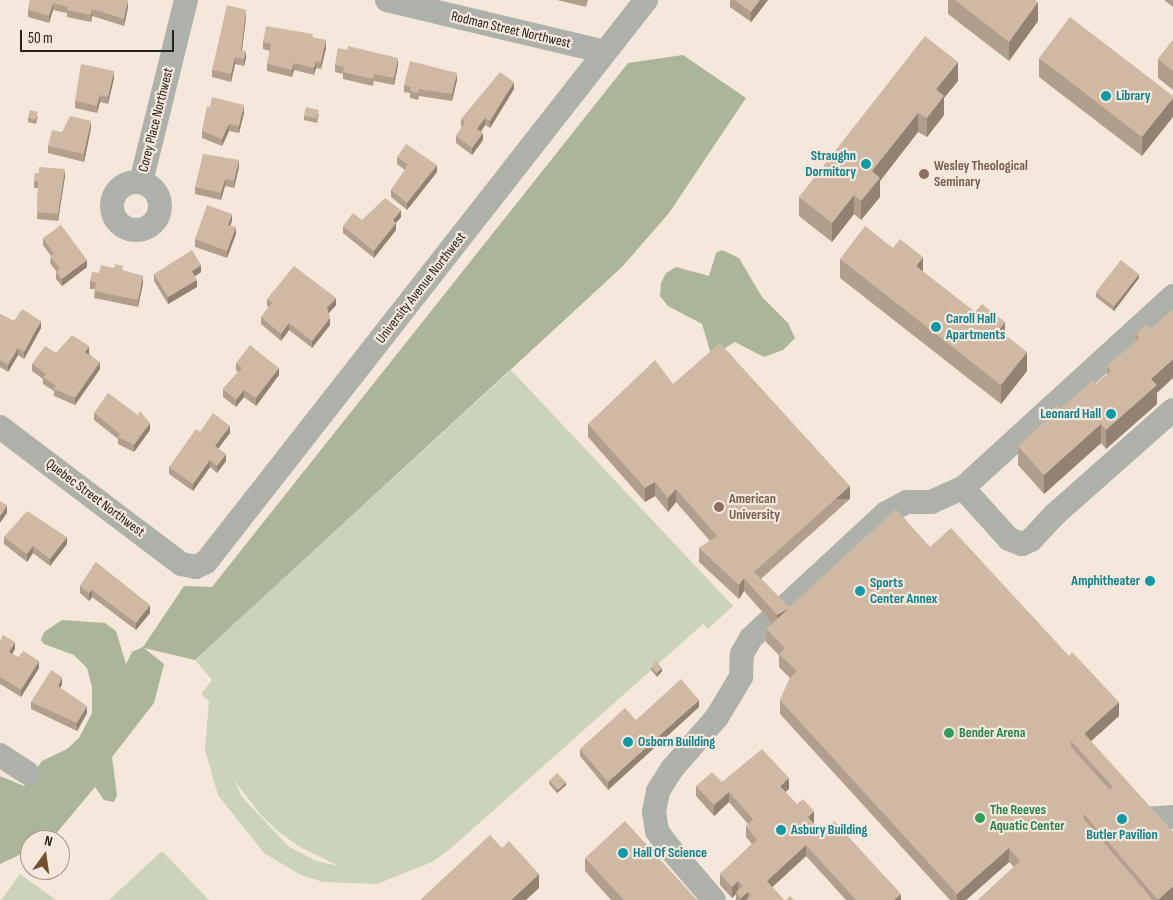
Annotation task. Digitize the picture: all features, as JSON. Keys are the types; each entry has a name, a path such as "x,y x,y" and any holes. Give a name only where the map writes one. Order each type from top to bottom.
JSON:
{"street":[{"name":"Corey Place Northwest","path":"141,182 186,0"},
{"name":"Rodman Street Northwest","path":"388,0 605,52"},
{"name":"University Avenue Northwest","path":"189,566 206,562 215,552 646,0"},
{"path":"714,900 657,831 654,812 658,791 671,770 717,717 741,678 742,654 751,638 886,514 908,502 931,502 963,488 1173,296"},
{"path":"963,488 1009,539 1022,544 1030,540 1053,516 1173,410"},
{"name":"Quebec Street Northwest","path":"0,427 171,557 189,566"},
{"path":"0,756 28,772"},
{"path":"1145,819 1173,817"}],"green space":[{"path":"683,55 746,98 669,213 622,267 195,660 144,648 164,664 154,703 112,757 117,795 114,802 104,800 95,787 59,830 20,830 20,855 0,864 0,776 24,786 42,761 67,749 79,738 92,713 92,687 87,668 74,655 44,644 41,640 44,632 62,620 105,623 116,631 126,664 132,652 143,647 184,586 212,587 628,63"},
{"path":"722,250 739,258 762,297 788,323 795,338 783,350 764,357 735,342 718,352 710,351 702,324 668,306 660,296 661,283 666,273 676,267 709,276 716,253"},
{"path":"511,370 733,606 708,629 703,624 450,849 432,862 377,884 323,882 301,875 264,853 218,795 205,750 209,701 201,694 212,680 195,660","holes":["234,780 261,815 279,832 300,847 339,866 316,861 288,846 242,797"]},
{"path":"162,851 209,900 109,900"},
{"path":"20,874 20,880 28,880 56,900 1,900"}],"building":[{"path":"30,0 128,0 124,19 92,9 91,15 67,10 68,7 53,3 49,16 28,10"},
{"path":"735,0 760,0 751,12"},
{"path":"955,0 1035,0 1038,2 1009,42"},
{"path":"227,5 246,10 241,50 246,51 244,59 235,57 231,74 212,70"},
{"name":"Library","path":"1070,17 1173,96 1142,137 1039,58"},
{"path":"266,26 313,34 312,37 326,40 321,62 316,61 314,68 294,63 292,70 267,64 271,44 263,42"},
{"name":"Straughn Dormitory","path":"925,36 958,62 936,89 944,96 927,118 918,113 872,171 880,178 861,201 854,195 832,223 799,197"},
{"path":"1173,40 1173,71 1158,59"},
{"path":"348,46 398,58 394,78 374,74 373,79 343,72 344,67 335,65 338,48 347,50"},
{"path":"410,61 457,73 452,94 419,89 418,93 410,91 411,87 404,85"},
{"path":"81,64 114,71 108,97 100,95 97,106 75,101"},
{"path":"500,72 514,82 490,121 485,118 477,129 483,133 472,148 456,136 465,122 461,119"},
{"path":"212,97 244,105 239,126 229,124 222,139 202,131 207,106 210,107"},
{"path":"306,107 319,110 317,119 304,116"},
{"path":"30,110 38,112 36,120 28,118"},
{"path":"70,116 91,121 84,154 48,146 52,130 62,132"},
{"path":"406,144 437,165 407,203 391,190 404,172 407,164 397,157"},
{"path":"203,154 239,160 234,181 225,179 221,193 195,187"},
{"path":"39,167 65,169 58,214 37,212 38,181 34,181 35,173 39,173"},
{"path":"385,198 401,210 393,220 396,223 374,251 343,226 353,213 362,220"},
{"path":"207,205 232,214 228,225 236,227 227,251 195,239"},
{"path":"61,225 87,260 62,279 56,272 60,269 50,256 54,254 43,238"},
{"name":"Caroll Hall Apartments","path":"865,226 893,248 900,239 923,257 916,266 975,312 982,304 1005,322 999,330 1027,352 1001,385 840,259"},
{"path":"192,250 201,265 192,271 197,280 168,297 154,274"},
{"path":"1121,260 1139,274 1114,306 1096,292"},
{"path":"115,264 123,266 122,270 143,276 138,300 94,291 96,283 90,281 92,272 99,273 101,265 114,268"},
{"path":"294,266 336,298 327,308 330,318 312,341 289,323 281,334 261,317 272,303 267,299"},
{"path":"22,309 41,321 24,352 18,348 8,365 0,360 0,314 14,321"},
{"name":"Leonard Hall","path":"1173,309 1173,359 1151,379 1157,385 1106,430 1101,424 1044,475 1018,446 1049,418 1046,415 1057,405 1060,409 1093,380 1096,384 1111,371 1107,366 1139,338 1136,334 1146,324 1150,329"},
{"path":"72,335 89,346 85,352 100,362 75,398 54,389 56,386 43,377 46,374 32,364 45,346 56,353"},
{"path":"720,343 850,486 754,572 789,607 896,509 930,547 951,528 1069,656 1072,652 1119,702 1084,734 1082,731 1071,741 1071,747 1110,790 1084,814 1084,819 1151,900 978,900 1020,861 1009,848 957,894 780,700 791,677 797,671 779,654 785,648 766,629 789,608 777,615 744,578 739,585 699,548 717,536 676,489 668,498 655,482 645,488 588,424 655,360 673,384"},
{"path":"250,345 279,368 256,398 244,390 236,400 223,389 242,368 236,363"},
{"path":"108,393 138,415 140,411 150,423 134,445 118,437 120,434 94,413"},
{"path":"213,413 230,426 215,446 226,454 217,466 210,460 193,484 169,467 196,429 200,432"},
{"path":"0,501 7,505 0,516"},
{"path":"27,511 67,537 50,559 33,546 27,554 4,537"},
{"path":"96,562 150,605 136,623 92,590 89,593 80,586"},
{"path":"3,635 15,642 9,652 18,658 23,651 39,661 21,690 0,677 0,641"},
{"path":"656,661 662,668 657,673 651,667"},
{"path":"51,670 62,677 58,686 87,706 77,723 31,702"},
{"name":"Osborn Building","path":"681,679 699,700 608,782 580,749 625,708 636,720"},
{"name":"Butler Pavilion","path":"1082,731 1173,832 1173,886 1158,900 1084,814 1113,787 1071,741"},
{"name":"Asbury Building","path":"762,749 789,778 780,786 797,804 803,799 814,811 808,817 821,832 834,821 901,894 894,900 856,900 806,845 767,881 784,900 746,900 751,895 748,892 741,898 736,892 743,886 738,881 732,887 720,874 757,840 746,826 753,819 729,792 714,805 696,786 712,772 722,782"},
{"path":"557,773 566,782 558,790 549,781"},
{"name":"Hall Of Science","path":"625,821 697,900 624,900 585,858"},
{"path":"490,835 502,848 509,841 539,874 511,900 420,900"},
{"path":"790,896 794,900 786,900"}],"place":[{"name":"Library","path":"1106,96"},
{"name":"Straughn Dormitory","path":"866,164"},
{"name":"Wesley Theological Seminary","path":"924,174"},
{"name":"Caroll Hall Apartments","path":"936,327"},
{"name":"Leonard Hall","path":"1111,414"},
{"name":"American University","path":"719,507"},
{"name":"Amphitheater","path":"1150,581"},
{"name":"Sports Center Annex","path":"860,591"},
{"name":"Bender Arena","path":"949,733"},
{"name":"Osborn Building","path":"628,742"},
{"name":"The Reeves Aquatic Center","path":"980,818"},
{"name":"Butler Pavilion","path":"1122,819"},
{"name":"Asbury Building","path":"781,830"},
{"name":"Hall Of Science","path":"623,853"}]}
